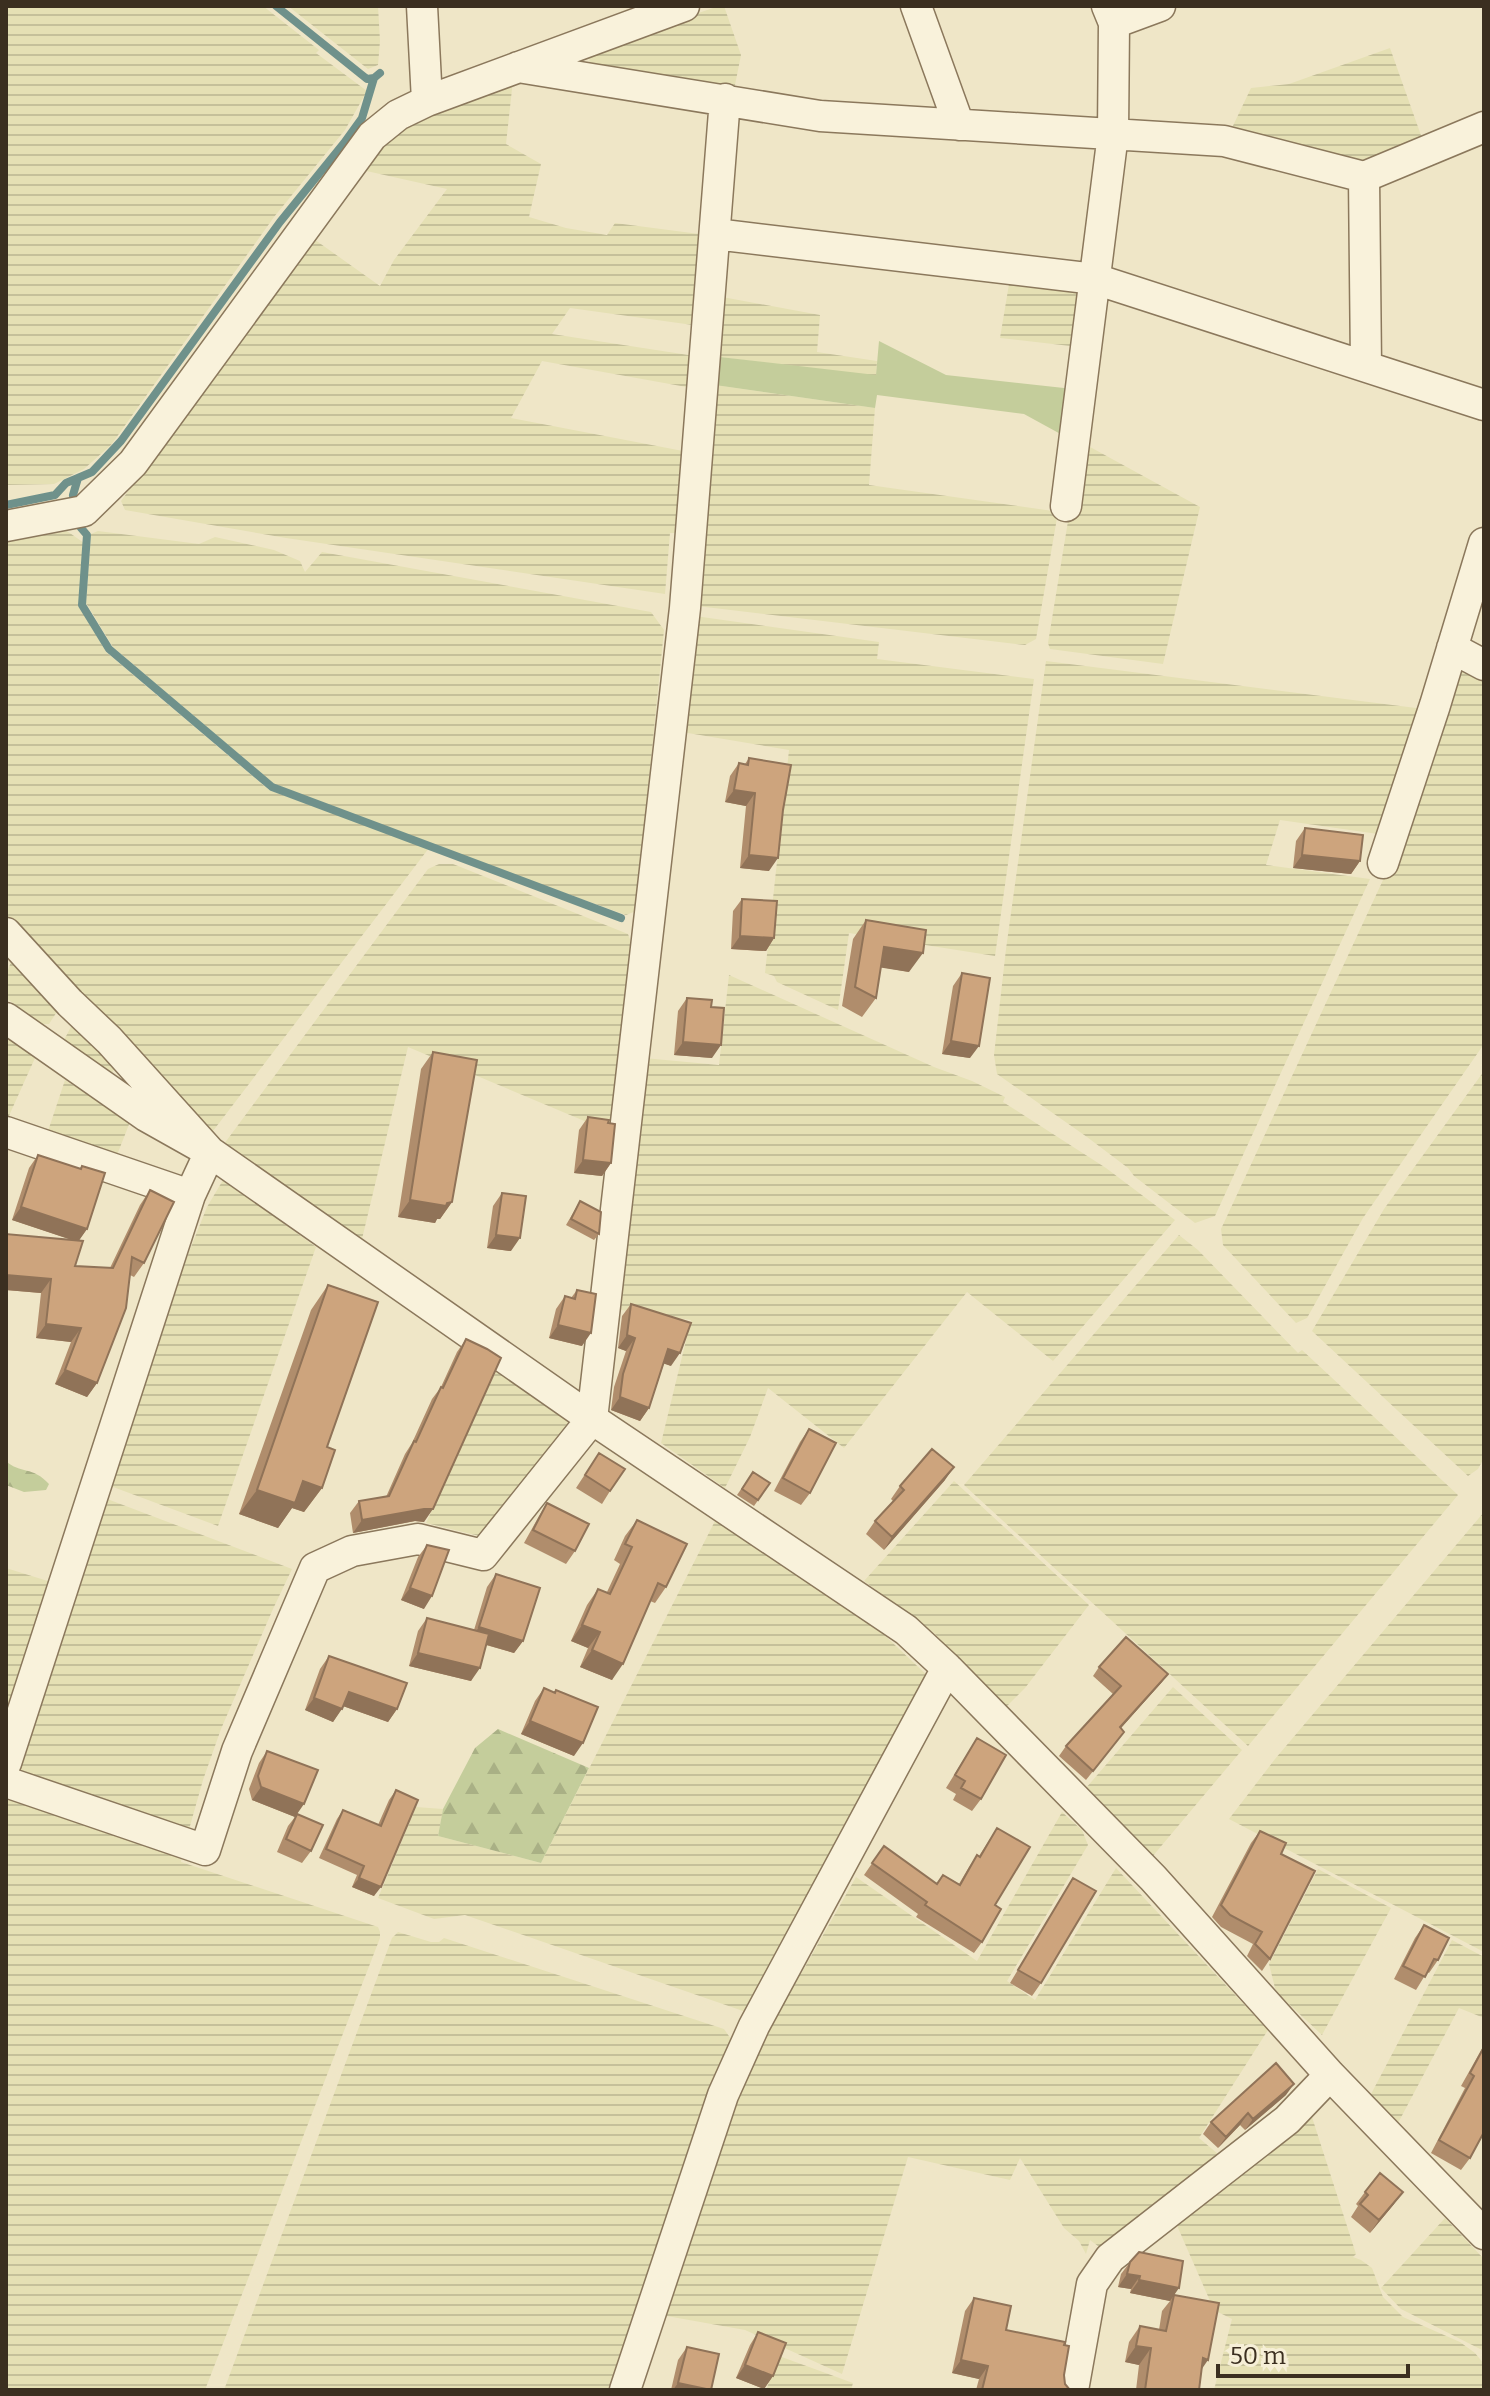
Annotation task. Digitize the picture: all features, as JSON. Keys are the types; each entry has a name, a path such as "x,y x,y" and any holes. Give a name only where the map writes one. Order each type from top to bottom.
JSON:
{"street":[{"path":"422,6 427,101"},
{"path":"6,526 84,511 133,463 372,136 398,115 427,101 684,6"},
{"path":"916,6 959,125"},
{"path":"1066,506 1113,134 1110,15 1160,6"},
{"path":"518,67 820,116 1224,141 1364,177 1484,127"},
{"path":"6,1782 205,1850 237,1751 315,1568 352,1551 418,1539 483,1555 592,1419 685,608 725,99"},
{"path":"1364,177 1366,366"},
{"path":"715,234 1095,279 1484,405"},
{"path":"1383,863 1484,543"},
{"path":"1452,648 1484,665"},
{"path":"6,933 70,1003 109,1040 210,1152"},
{"path":"6,1018 146,1116 210,1152 592,1419 906,1630 1153,1878 1330,2075 1484,2234"},
{"path":"6,1132 190,1195"},
{"path":"6,1763 190,1195 210,1152"},
{"path":"625,2390 723,2095 754,2026 947,1668"},
{"path":"1073,2390 1092,2284 1110,2258 1287,2120 1330,2075"}],"shaded area":[{"path":"6,6 263,6 319,50 316,53 367,91 345,130 274,217 111,445 84,469 54,484 6,485"},
{"path":"288,6 378,6 378,65 368,69"},
{"path":"724,6 741,55 734,90 590,70 589,50"},
{"path":"1390,48 1423,141 1365,166 1230,132 1251,88 1289,84"},
{"path":"513,80 506,144 541,164 529,217 607,235 615,223 707,235 700,326 570,308 552,334 695,356 692,388 542,361 511,418 683,451 676,533 670,533 665,594 286,538 125,510 121,501 311,237 380,286 394,260 447,189 362,170 384,145 403,128 428,113"},
{"path":"1010,278 1078,286 1079,347 1000,338"},
{"path":"717,296 820,315 817,352 877,361 876,376 711,356"},
{"path":"708,384 875,408 869,485 1053,511 1057,518 1036,639 1025,645 697,606"},
{"path":"1081,442 1200,507 1163,664 1050,649 1048,643"},
{"path":"67,531 84,543 79,605 106,652 269,790 429,848 213,1131 207,1132 6,914 6,542"},
{"path":"98,531 199,544 215,537 274,550 300,561 305,572 322,552 651,612 664,630 636,911 626,915 274,784 113,647 86,603 91,534"},
{"path":"695,616 879,642 877,659 1034,679 995,956 849,933 838,1010 777,982 774,976 765,973 789,750 676,731"},
{"path":"1046,661 1424,709 1385,835 1280,820 1266,865 1370,879 1215,1216 1195,1223 1087,1137 997,1074 994,1055 1006,949"},
{"path":"1459,665 1484,678 1484,838 1480,837 1484,840 1484,1044 1363,1218 1307,1318 1296,1323 1223,1245 1221,1229 1383,880 1450,680"},
{"path":"439,864 453,864 628,934 633,948 613,1133 408,1047 362,1239 224,1144 428,869"},
{"path":"14,961 60,1007 49,1024 42,1024 6,998 6,975"},
{"path":"729,975 1005,1097 1003,1102 1106,1168 1175,1220 1053,1361 967,1292 844,1448 768,1388 750,1437 725,1488 661,1443 691,1320 615,1309 644,1058 719,1065"},
{"path":"74,1021 116,1066 110,1076 63,1042"},
{"path":"6,1036 35,1058 8,1118 6,1118"},
{"path":"1484,1071 1484,1458 1478,1469 1468,1476 1312,1331 1384,1209"},
{"path":"65,1080 130,1122 117,1155 47,1134"},
{"path":"223,1180 316,1247 218,1526 105,1484 183,1267 207,1207"},
{"path":"1179,1235 1198,1250 1298,1353 1302,1350 1458,1495 1248,1746 964,1485"},
{"path":"497,1369 571,1421 492,1539 426,1523"},
{"path":"954,1481 1089,1605 1025,1688 1005,1708 934,1633 864,1581"},
{"path":"102,1497 292,1569 221,1729 188,1833 18,1778 47,1669"},
{"path":"1484,1512 1484,1952 1229,1819 1275,1759"},
{"path":"716,1519 879,1630 931,1679 754,2008 743,2011 465,1915 434,1919 378,1898 416,1807 443,1809 438,1836 541,1863"},
{"path":"6,1568 51,1582 6,1736"},
{"path":"1173,1687 1242,1750 1152,1857 1086,1788"},
{"path":"6,1800 18,1801 182,1853 181,1862 378,1927 380,1932 205,2390 6,2390"},
{"path":"1062,1812 1082,1830 1088,1845 1007,1981 1035,2000 1116,1868 1268,2030 1199,2138 1224,2159 1102,2249 1090,2240 1086,2254 1079,2241 1064,2228 1020,2158 1010,2180 908,2157 842,2374 745,2330 661,2315 736,2081 856,1877 977,1961"},
{"path":"1318,1869 1391,1908 1322,2035 1276,1992 1269,1964"},
{"path":"398,1932 431,1942 444,1938 724,2029 731,2039 711,2083 650,2274 608,2390 224,2390 392,1938"},
{"path":"1452,1940 1484,1957 1484,2018 1459,2008 1397,2125 1370,2096"},
{"path":"1311,2114 1356,2254 1353,2257 1372,2268 1383,2297 1403,2317 1460,2342 1475,2353 1484,2364 1484,2390 1214,2390 1232,2319 1214,2310 1175,2221"},
{"path":"1445,2218 1484,2259 1484,2356 1482,2350 1401,2309 1381,2288"},
{"path":"779,2356 853,2383 851,2390 766,2390"}],"green space":[{"path":"879,341 946,375 1073,389 1066,437 1024,414 877,395 875,408 708,384 711,356 876,375"},
{"path":"6,1461 43,1478 49,1484 46,1490 24,1492 6,1485"},
{"path":"498,1729 589,1768 541,1863 438,1836 443,1809 475,1748"}],"building":[{"path":"749,758 791,765 778,858 749,855 755,793 734,790 739,763 748,765"},
{"path":"1305,828 1363,835 1360,861 1302,855"},
{"path":"742,899 777,901 774,938 740,936"},
{"path":"866,920 926,930 923,953 884,947 876,998 855,987"},
{"path":"962,973 990,978 979,1046 951,1041"},
{"path":"687,998 712,1000 711,1007 724,1008 721,1045 683,1042"},
{"path":"433,1052 477,1060 452,1202 446,1206 410,1200"},
{"path":"588,1117 615,1124 611,1163 583,1160"},
{"path":"38,1155 105,1173 87,1229 21,1207"},
{"path":"150,1190 174,1202 144,1263 132,1257 126,1308 97,1383 65,1370 81,1328 46,1324 51,1279 6,1275 6,1234 83,1241 75,1266 113,1268"},
{"path":"502,1193 526,1196 520,1238 496,1235"},
{"path":"580,1201 601,1212 599,1234 571,1219"},
{"path":"328,1285 378,1302 327,1447 335,1450 322,1488 303,1481 295,1503 257,1490"},
{"path":"577,1290 596,1294 591,1333 558,1325 565,1296 575,1299"},
{"path":"631,1304 691,1323 680,1353 668,1349 649,1408 620,1397 623,1374 635,1338 627,1335"},
{"path":"466,1339 501,1358 433,1509 362,1520 359,1501 389,1496"},
{"path":"809,1429 836,1443 810,1493 783,1478"},
{"path":"932,1449 954,1467 892,1537 875,1521 904,1490 900,1486"},
{"path":"599,1453 625,1469 610,1491 585,1475"},
{"path":"753,1472 770,1483 758,1500 742,1489"},
{"path":"547,1503 589,1524 575,1551 533,1530"},
{"path":"637,1520 687,1544 666,1587 658,1583 623,1664 592,1650 600,1632 582,1625 598,1589 610,1594 632,1547 625,1544"},
{"path":"427,1545 449,1550 432,1596 410,1588"},
{"path":"496,1574 540,1588 523,1641 479,1627"},
{"path":"427,1618 489,1634 480,1668 418,1653"},
{"path":"1126,1637 1168,1674 1120,1727 1124,1732 1093,1771 1066,1746 1121,1686 1099,1667"},
{"path":"329,1656 407,1683 397,1709 349,1692 342,1709 314,1698"},
{"path":"544,1688 598,1707 583,1743 530,1721"},
{"path":"977,1738 1006,1755 981,1799 961,1788 965,1781 955,1775"},
{"path":"267,1751 318,1770 304,1804 261,1787 258,1776"},
{"path":"396,1790 418,1800 381,1887 359,1878 364,1866 326,1849 343,1810 381,1826"},
{"path":"297,1814 323,1825 311,1851 286,1839"},
{"path":"997,1828 1030,1847 995,1905 1001,1909 982,1942 925,1905 927,1902 872,1863 884,1846 937,1884 943,1875 960,1885"},
{"path":"1260,1831 1286,1843 1281,1854 1315,1871 1270,1959 1255,1944 1262,1932 1230,1915 1221,1905"},
{"path":"1073,1878 1096,1891 1041,1983 1018,1970"},
{"path":"1424,1925 1449,1938 1425,1977 1403,1966"},
{"path":"1484,2047 1484,2132 1470,2158 1439,2140 1474,2076 1470,2073"},
{"path":"1276,2063 1294,2084 1253,2119 1248,2113 1226,2137 1211,2122"},
{"path":"1380,2173 1403,2192 1379,2220 1360,2204"},
{"path":"1139,2252 1183,2261 1179,2288 1139,2280 1140,2276 1127,2274 1130,2262"},
{"path":"1174,2295 1219,2303 1208,2360 1203,2358 1199,2390 1145,2390 1151,2348 1136,2346 1140,2326 1166,2331"},
{"path":"974,2298 1011,2306 1006,2330 1065,2342 1064,2345 1069,2346 1064,2375 1065,2384 1070,2390 982,2390 988,2366 961,2360"},
{"path":"758,2332 786,2343 773,2376 745,2365"},
{"path":"687,2347 719,2354 711,2390 678,2383"}],"waterway":[{"path":"276,6 367,79 380,73"},
{"path":"6,505 55,495 66,483 92,472 121,441 280,222 362,118 374,78"},
{"path":"73,495 78,478"},
{"path":"81,528 87,535 82,605 109,649 272,787 621,918"}]}
